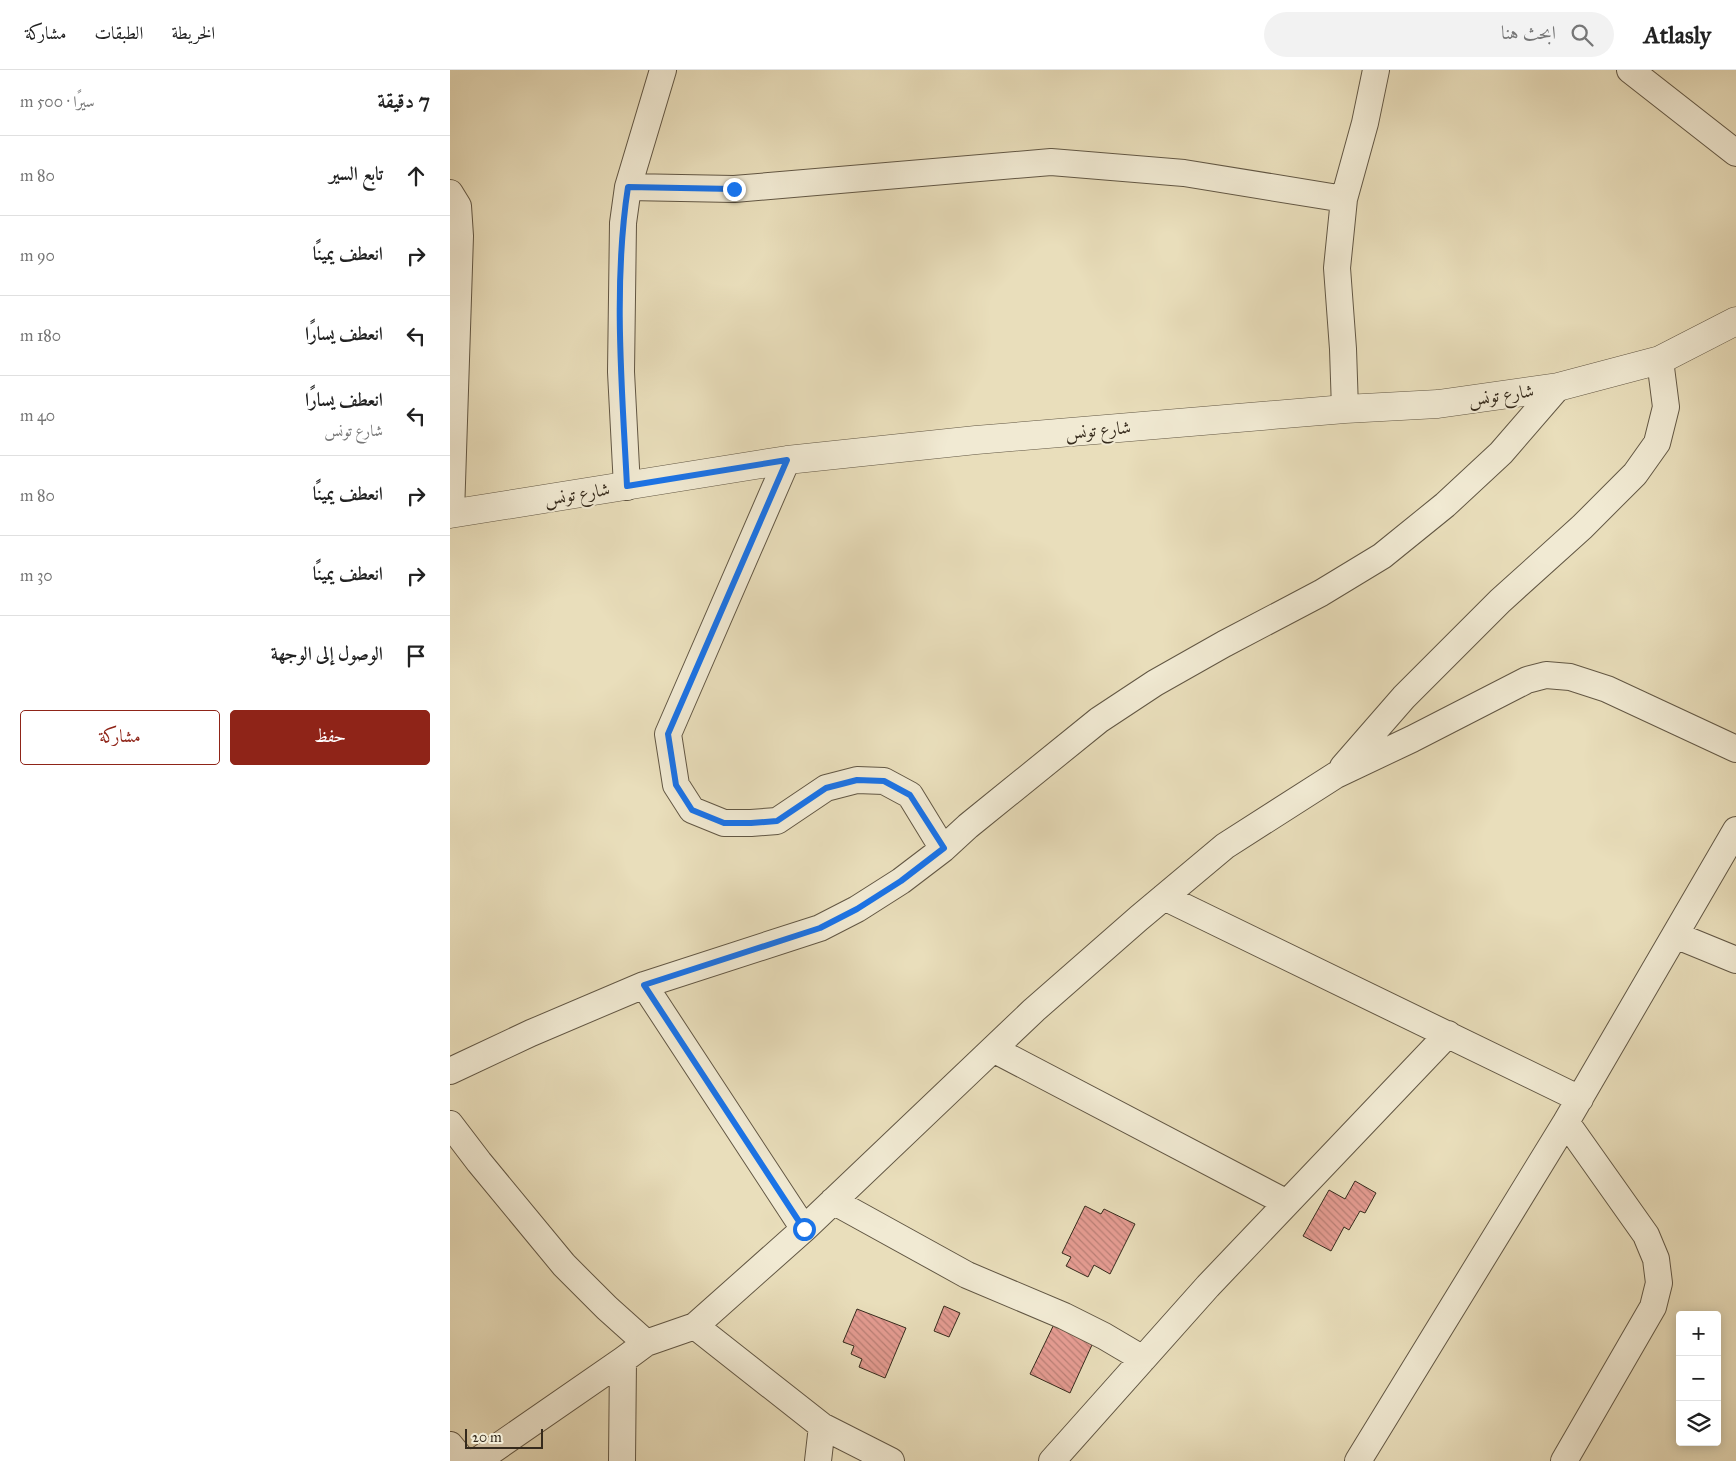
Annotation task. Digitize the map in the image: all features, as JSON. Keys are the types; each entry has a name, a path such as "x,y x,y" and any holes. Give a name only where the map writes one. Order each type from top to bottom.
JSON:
{"street":[{"path":"627,486 621,372 623,223 628,187 663,70"},
{"path":"1346,409 1337,268 1344,200 1365,123 1376,70"},
{"path":"1630,70 1736,153"},
{"path":"628,187 734,189 1051,162 1184,173 1344,200"},
{"path":"450,193 458,206 460,236 451,514"},
{"name":"شارع تونس","path":"451,514 787,460 976,440 1346,409 1438,404 1558,387 1660,360 1736,321"},
{"path":"1336,775 1404,697 1500,601 1582,527 1635,474 1657,443 1666,407 1660,360"},
{"path":"450,1071 531,1033 644,985 820,928 857,909 901,881 944,848 1099,720 1155,683 1321,593 1382,556 1445,505 1501,453 1558,387"},
{"path":"787,460 668,734 676,785 692,810 724,823 751,823 777,821 826,788 857,780 884,781 910,795 944,848"},
{"path":"477,1461 646,1343 695,1326 833,1202 1034,1010 1164,897 1225,846 1336,775 1412,739 1527,680 1546,675 1570,677 1607,689 1736,749"},
{"path":"1358,1461 1580,1099 1736,830"},
{"path":"1164,897 1580,1099"},
{"path":"1675,935 1736,960"},
{"path":"644,985 804,1229"},
{"path":"1052,1461 1208,1286 1448,1034"},
{"path":"993,1049 1288,1203"},
{"path":"1564,1461 1653,1308 1659,1283 1656,1259 1646,1235 1566,1122"},
{"path":"450,1124 564,1265 606,1308 646,1343"},
{"path":"833,1202 968,1275 1064,1316 1104,1336 1143,1359"},
{"path":"695,1326 822,1426 891,1461"},
{"path":"622,1360 622,1461"},
{"path":"818,1461 822,1426"},
{"path":"450,1445 463,1461"}],"building":[{"path":"1355,1181 1376,1193 1365,1213 1360,1211 1349,1230 1344,1227 1331,1251 1303,1236 1329,1190 1345,1199"},
{"path":"1085,1206 1101,1214 1104,1209 1135,1224 1110,1274 1094,1265 1088,1277 1066,1266 1071,1257 1062,1253"},
{"path":"944,1306 960,1313 949,1337 934,1331"},
{"path":"857,1309 906,1328 885,1378 859,1367 862,1359 851,1354 854,1346 843,1342"},
{"path":"1058,1316 1097,1334 1070,1393 1030,1374"}],"route":[{"path":"734,189 628,187 623,223 621,372 627,486 787,460 668,734 676,785 692,810 724,823 751,823 777,821 826,788 857,780 884,781 910,795 944,848 901,881 857,909 820,928 644,985 804,1229"}]}
